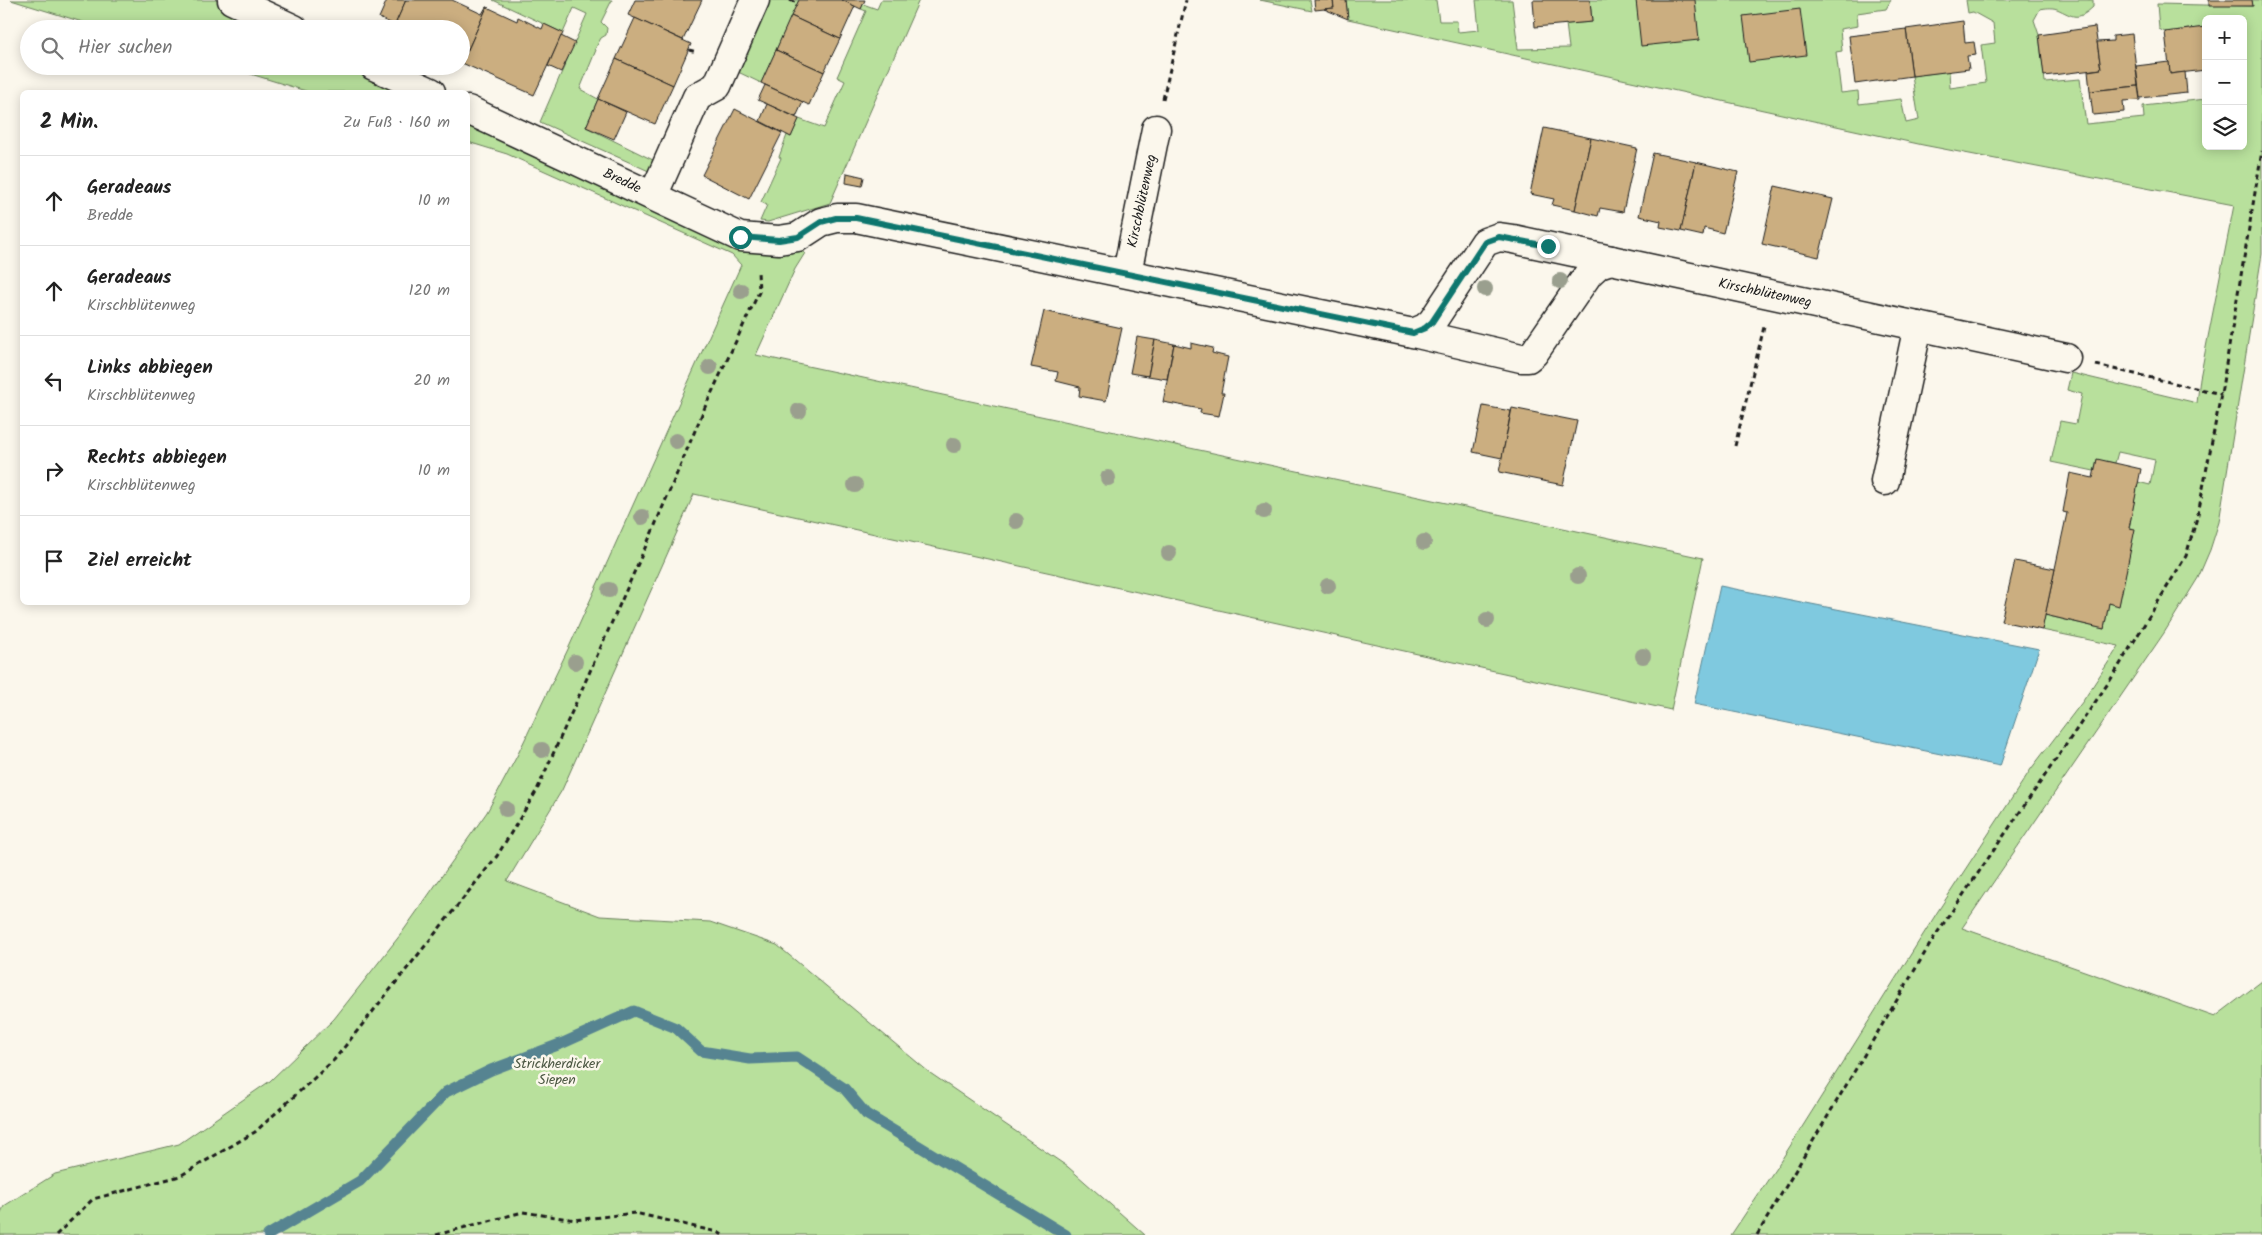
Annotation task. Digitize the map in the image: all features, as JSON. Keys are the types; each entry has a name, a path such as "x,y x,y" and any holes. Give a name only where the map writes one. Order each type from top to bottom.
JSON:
{"street":[{"path":"232,0 275,20"},
{"path":"653,196 697,97 717,86 755,0"},
{"path":"394,75 427,90"},
{"name":"Bredde","path":"470,111 740,237 768,240"},
{"name":"Kirschblütenweg","path":"1127,273 1156,129"},
{"path":"768,240 798,237 821,222 836,218 856,218 1528,358 1534,353 1589,273 1599,264 1611,260"},
{"name":"Kirschblütenweg","path":"1413,333 1425,328 1432,322 1485,242 1499,237 2066,358"},
{"path":"1885,480 1918,326"}],"path":[{"path":"790,0 798,3"},
{"path":"1156,129 1186,0"},
{"path":"1758,1235 1935,936 2111,678 2186,556 2198,514 2221,394 2262,151"},
{"path":"56,1235 93,1199 180,1176 255,1132 334,1060 497,856 537,790 653,530 705,407 759,292 768,240"},
{"path":"1735,446 1772,294"},
{"path":"2066,358 2221,394"},
{"path":"436,1235 523,1212 575,1220 635,1213 723,1235"}],"green space":[{"path":"11,0 232,0 275,20 76,20"},
{"path":"493,0 612,0 601,22 607,28 606,35 601,38 595,49 580,89 598,99 586,127 657,162 651,172 540,122 587,14 574,8 563,33"},
{"path":"768,0 799,0 761,83 736,71"},
{"path":"881,0 919,0 830,203 768,222 760,221 767,205 761,202 781,158 779,157 787,135 791,137 799,119 824,128 845,81 837,77 866,11 861,9 863,4 877,9"},
{"path":"1260,0 1310,0 1312,11"},
{"path":"1346,0 1436,0 1439,21 1457,21 1458,32 1479,30 1476,0 1512,0 1518,49 1569,48 1566,24 1592,22 1590,0 1891,0 1886,9 1857,13 1858,26 1840,29 1842,51 1836,52 1841,93 1858,91 1859,104 1901,99 1906,123 1919,120 1912,76 1949,71 1950,88 1986,83 1981,45 1995,43 1993,23 1973,12 1968,13 1966,0 2093,0 2093,7 2083,15 2075,16 2055,8 2046,8 2040,9 2034,20 2039,35 2045,82 2080,79 2086,124 2144,118 2143,106 2202,99 2202,150 2247,150 2247,15 2202,15 2202,27 2165,32 2159,29 2157,4 2252,6 2252,0 2262,0 2262,254 2219,522 2210,550 2198,578 2164,633 1962,928 2215,1017 2262,981 2262,1235 1731,1235 1782,1159 1938,911 2031,769 2083,701 2119,646 2042,630 2045,615 2104,629 2109,603 2119,605 2134,530 2129,528 2138,482 2150,485 2155,460 2118,452 2115,463 2097,460 2094,471 2051,462 2060,421 2076,424 2082,394 2067,390 2071,373 2197,403 2200,378 2234,205 1923,145 1348,19"},
{"path":"254,75 394,75 427,90 303,90"},
{"name":"Strickherdicker Siepen","path":"470,111 805,253 795,269 756,355 1703,558 1671,710 694,494 562,790 507,881 600,916 710,922 777,945 930,1073 1068,1167 1145,1235 0,1235 0,1215 4,1206 55,1174 179,1144 270,1081 334,1019 401,934 487,812 517,756 570,645 741,265 732,255 507,154 470,143"}],"water":[{"path":"1720,586 2039,649 2000,766 1694,704"}],"building":[{"path":"387,0 406,0 397,20 379,18"},
{"path":"406,0 452,0 482,14 487,7 470,45 470,20 397,20"},
{"path":"635,0 702,0 683,40 628,15"},
{"path":"799,0 842,0 855,6 840,39 791,16"},
{"path":"842,0 865,0 861,9"},
{"path":"1314,0 1333,0 1334,8 1315,10"},
{"path":"1333,0 1346,0 1348,19 1324,9 1334,8"},
{"path":"1533,0 1590,0 1592,22 1535,27"},
{"path":"1636,0 1695,0 1699,40 1641,46"},
{"path":"2209,0 2252,0 2253,6 2209,6"},
{"path":"487,7 517,21 518,17 542,29 544,24 563,33 534,95 470,67 470,45"},
{"path":"1800,9 1806,55 1749,62 1743,16"},
{"path":"791,16 840,39 824,72 776,50"},
{"path":"635,18 691,44 673,85 616,59"},
{"path":"1963,21 1965,43 1974,42 1976,55 1967,56 1969,69 1912,76 1906,29"},
{"path":"2095,27 2101,69 2044,76 2039,35"},
{"path":"2202,27 2202,70 2170,74 2165,32"},
{"path":"1906,29 1912,76 1855,84 1849,36"},
{"path":"2132,34 2138,86 2090,91 2088,71 2101,69 2097,42 2113,41 2113,36"},
{"path":"561,36 575,43 561,72 548,66"},
{"path":"776,50 824,72 809,105 761,83"},
{"path":"616,59 673,85 655,124 598,99"},
{"path":"2169,62 2170,74 2185,72 2187,93 2140,98 2136,66"},
{"path":"765,85 803,102 796,117 758,100"},
{"path":"2138,86 2140,100 2123,101 2124,112 2093,115 2090,91"},
{"path":"598,99 626,112 614,139 586,127"},
{"path":"767,104 799,119 791,137 760,121"},
{"path":"735,109 782,133 749,199 702,175"},
{"path":"1544,128 1591,138 1575,210 1552,205 1554,199 1530,194"},
{"path":"1591,138 1637,148 1623,212 1600,208 1598,216 1575,210"},
{"path":"1653,153 1696,162 1681,231 1660,227 1661,221 1639,216"},
{"path":"1696,162 1738,172 1723,233 1704,228 1703,236 1681,231"},
{"path":"847,173 864,177 862,186 846,183"},
{"path":"1775,186 1833,199 1819,257 1762,244"},
{"path":"1044,311 1122,328 1106,401 1079,396 1080,387 1056,381 1058,372 1031,367"},
{"path":"1137,337 1155,340 1148,376 1130,373"},
{"path":"1155,340 1174,344 1167,379 1148,376"},
{"path":"1191,343 1213,348 1212,353 1228,357 1219,416 1200,413 1201,409 1163,402 1174,344 1191,348"},
{"path":"1483,406 1511,411 1502,458 1473,452"},
{"path":"1512,408 1577,421 1563,485 1499,472"},
{"path":"2097,459 2141,469 2129,528 2135,529 2119,606 2109,603 2104,629 2045,615 2067,513 2063,512 2070,473 2093,478"},
{"path":"2015,561 2055,569 2042,630 2001,621"}],"waterway":[{"path":"268,1235 360,1181 446,1092 491,1070 563,1043 634,1011 676,1028 701,1051 750,1059 797,1057 844,1088 866,1114 1066,1235"}],"route":[{"path":"740,237 779,240 798,237 821,222 836,218 856,218 1413,333 1425,328 1432,322 1485,242 1499,237 1548,246"}]}
